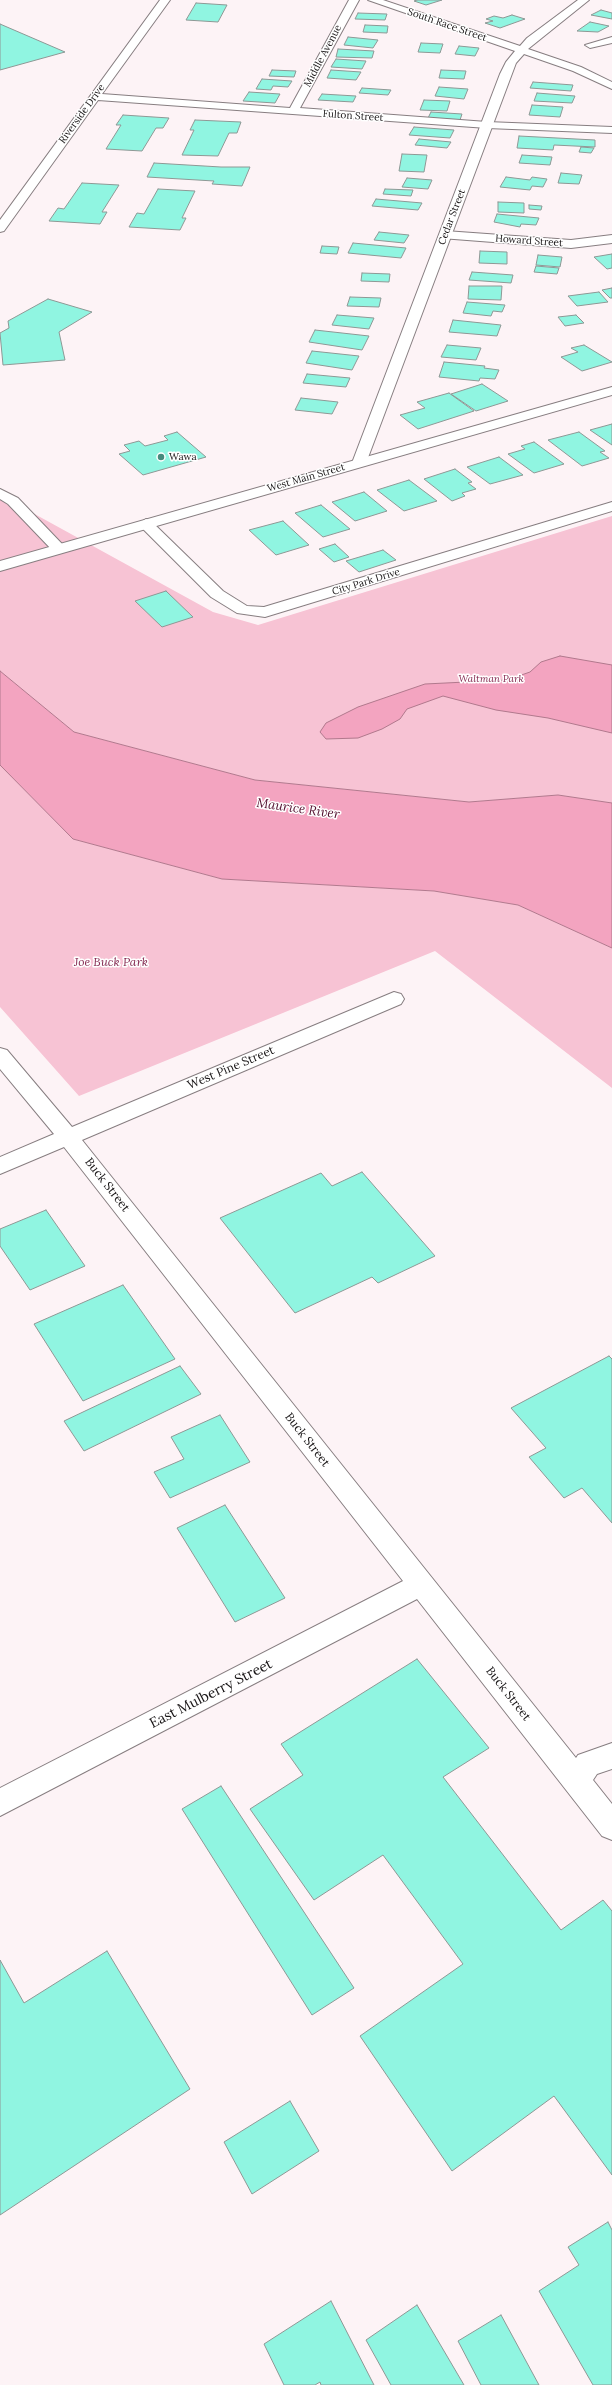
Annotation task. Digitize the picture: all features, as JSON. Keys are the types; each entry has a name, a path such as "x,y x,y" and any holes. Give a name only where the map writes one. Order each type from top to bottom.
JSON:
{"main road":[{"name":"Riverside Drive","path":"0,228 165,0"},
{"name":"Middle Avenue","path":"293,112 354,0"},
{"name":"South Race Street","path":"373,0 577,69 612,86"},
{"name":"Cedar Street","path":"359,463 505,74 511,62 542,30 584,0"},
{"path":"590,45 612,40"},
{"name":"Fulton Street","path":"94,97 487,125 612,130"},
{"name":"Howard Street","path":"445,235 571,244 612,239"},
{"name":"West Main Street","path":"0,566 612,391"},
{"path":"0,493 14,501 59,549"},
{"name":"City Park Drive","path":"146,524 217,594 243,610 266,612 612,506"},
{"name":"West Pine Street","path":"0,1166 394,999"},
{"name":"Buck Street","path":"0,1055 69,1138 574,1780 612,1826"},
{"name":"East Mulberry Street","path":"0,1803 421,1584"},
{"path":"574,1780 588,1764 612,1756"}],"green space":[{"name":"Waltman Park","path":"0,495 213,612 258,625 612,516 612,803 558,795 469,802 255,780 74,732 0,671"},
{"name":"Joe Buck Park","path":"0,765 73,839 222,879 434,891 518,905 612,948 612,1088 435,951 79,1096 0,1007"}],"water":[{"path":"560,656 612,665 612,733 548,718 496,710 443,696 407,709 400,719 382,729 358,738 326,739 320,732 326,723 358,707 425,684 507,680 530,672 541,662"},
{"name":"Maurice River","path":"0,671 74,732 255,780 469,802 558,795 612,803 612,948 518,905 434,891 222,879 73,839 0,765"}],"building":[{"path":"442,0 426,5 414,1"},
{"path":"196,3 227,5 218,22 186,20"},
{"path":"601,10 612,13 612,19 591,15"},
{"path":"358,13 387,14 385,20 355,19"},
{"path":"512,15 525,19 500,28 485,23 493,21 486,19 494,16 503,18"},
{"path":"590,22 609,26 598,32 577,31"},
{"path":"0,24 65,52 0,70"},
{"path":"365,25 388,26 387,33 363,32"},
{"path":"348,37 378,40 373,48 344,45"},
{"path":"421,43 443,44 440,53 418,52"},
{"path":"459,46 479,48 475,56 455,54"},
{"path":"338,49 374,51 372,58 336,57"},
{"path":"336,59 366,61 362,69 331,67"},
{"path":"272,70 296,71 294,77 269,76"},
{"path":"331,70 361,72 356,80 327,78"},
{"path":"441,70 466,71 464,79 439,78"},
{"path":"262,79 292,81 288,87 273,86 271,90 256,89"},
{"path":"533,82 573,85 571,91 530,88"},
{"path":"439,87 468,89 464,99 435,96"},
{"path":"362,88 391,90 388,95 359,93"},
{"path":"249,92 280,94 275,103 243,101"},
{"path":"537,93 575,96 572,103 534,101"},
{"path":"322,94 356,96 353,102 318,100"},
{"path":"424,100 450,101 447,111 420,110"},
{"path":"532,105 563,107 560,117 529,115"},
{"path":"431,112 462,114 460,120 428,118"},
{"path":"123,115 169,118 163,128 156,128 142,151 106,149 121,125 116,125"},
{"path":"195,120 241,122 237,133 229,133 218,156 182,155 194,130 190,130"},
{"path":"414,127 454,130 450,138 409,135"},
{"path":"519,136 595,140 595,147 554,145 553,150 517,148"},
{"path":"419,139 451,142 447,148 415,145"},
{"path":"581,147 594,148 591,153 579,152"},
{"path":"402,154 427,155 424,172 399,171"},
{"path":"522,155 552,157 550,165 519,163"},
{"path":"154,163 221,167 250,167 242,186 212,184 214,181 147,177"},
{"path":"561,173 582,175 579,184 558,183"},
{"path":"506,177 530,180 532,177 547,179 543,187 532,186 530,190 500,187"},
{"path":"407,178 432,180 428,189 402,187"},
{"path":"82,183 119,185 102,212 107,212 100,224 49,221 58,208 64,209"},
{"path":"158,189 195,191 182,218 186,218 180,230 129,227 137,213 144,214"},
{"path":"385,189 413,190 411,196 383,194"},
{"path":"376,199 422,203 418,210 372,206"},
{"path":"498,202 524,203 524,213 498,212"},
{"path":"529,205 542,206 541,210 529,209"},
{"path":"497,214 539,218 536,225 521,224 520,227 494,222"},
{"path":"379,232 409,235 404,243 374,240"},
{"path":"353,243 406,248 401,258 348,253"},
{"path":"322,246 339,247 337,254 320,253"},
{"path":"480,251 507,252 507,264 479,263"},
{"path":"612,254 612,268 607,269 594,257"},
{"path":"538,255 562,257 560,267 536,265"},
{"path":"536,266 559,268 557,274 534,272"},
{"path":"472,272 513,275 511,283 469,280"},
{"path":"362,273 390,274 389,282 361,281"},
{"path":"469,286 502,286 501,300 468,299"},
{"path":"612,288 612,298 610,298 602,290"},
{"path":"599,292 608,302 577,306 568,296"},
{"path":"350,297 381,298 379,307 347,306"},
{"path":"48,299 92,312 59,332 65,360 3,365 0,333 9,328 8,321"},
{"path":"467,302 505,305 502,312 493,311 491,316 463,313"},
{"path":"337,315 374,318 369,329 332,325"},
{"path":"576,315 584,323 565,326 558,317"},
{"path":"453,320 501,325 497,336 449,332"},
{"path":"315,330 369,336 362,350 309,342"},
{"path":"447,345 481,348 476,360 441,357"},
{"path":"584,345 612,362 582,371 561,357 578,352 571,348"},
{"path":"312,351 359,356 352,370 306,363"},
{"path":"444,362 485,366 484,368 499,370 495,379 480,378 479,381 439,377"},
{"path":"307,374 350,378 346,387 303,383"},
{"path":"482,384 508,401 476,411 451,394"},
{"path":"449,393 474,411 418,429 400,415 425,408 417,402"},
{"path":"301,398 338,402 332,414 295,410"},
{"path":"612,424 612,445 590,430"},
{"path":"177,432 206,457 143,475 119,454 130,451 124,445 139,441 145,446 168,440 164,436"},
{"path":"579,432 605,451 600,452 609,458 582,466 548,440"},
{"path":"534,442 564,464 534,473 508,454 525,449 521,446"},
{"path":"499,457 523,475 490,484 467,467"},
{"path":"455,469 472,482 468,483 476,489 462,493 465,496 452,501 424,479"},
{"path":"409,480 437,501 404,511 377,490"},
{"path":"364,492 387,511 355,521 332,502"},
{"path":"321,505 350,529 323,537 295,513"},
{"path":"283,521 309,545 276,555 249,530"},
{"path":"335,544 349,557 334,562 319,549"},
{"path":"383,550 396,560 359,572 346,561"},
{"path":"166,591 193,617 162,627 135,601"},
{"path":"362,1172 435,1256 378,1283 372,1277 295,1313 220,1218 321,1173 332,1186"},
{"path":"46,1210 85,1266 30,1290 0,1246 0,1229"},
{"path":"123,1285 175,1359 83,1401 34,1324"},
{"path":"609,1356 612,1359 612,1523 582,1488 564,1498 529,1457 546,1448 511,1408"},
{"path":"180,1366 201,1394 84,1451 64,1421"},
{"path":"220,1415 250,1462 170,1498 154,1472 184,1459 171,1437"},
{"path":"225,1505 285,1598 235,1622 177,1528"},
{"path":"417,1659 489,1748 443,1777 561,1930 603,1900 612,1911 612,2175 554,2096 452,2171 360,2036 463,1964 383,1855 314,1900 250,1809 303,1775 281,1744"},
{"path":"221,1786 354,1988 312,2015 182,1809"},
{"path":"107,1951 190,2089 0,2215 0,1960 24,2003"},
{"path":"290,2101 319,2151 252,2194 224,2142"},
{"path":"608,2222 612,2230 612,2385 593,2385 539,2291 579,2265 568,2247"},
{"path":"331,2301 374,2385 321,2385 320,2382 315,2385 284,2385 264,2344"},
{"path":"417,2305 464,2385 391,2385 366,2340"},
{"path":"501,2315 539,2385 481,2385 458,2341"}],"place":[{"name":"Wawa","path":"161,457"}]}
